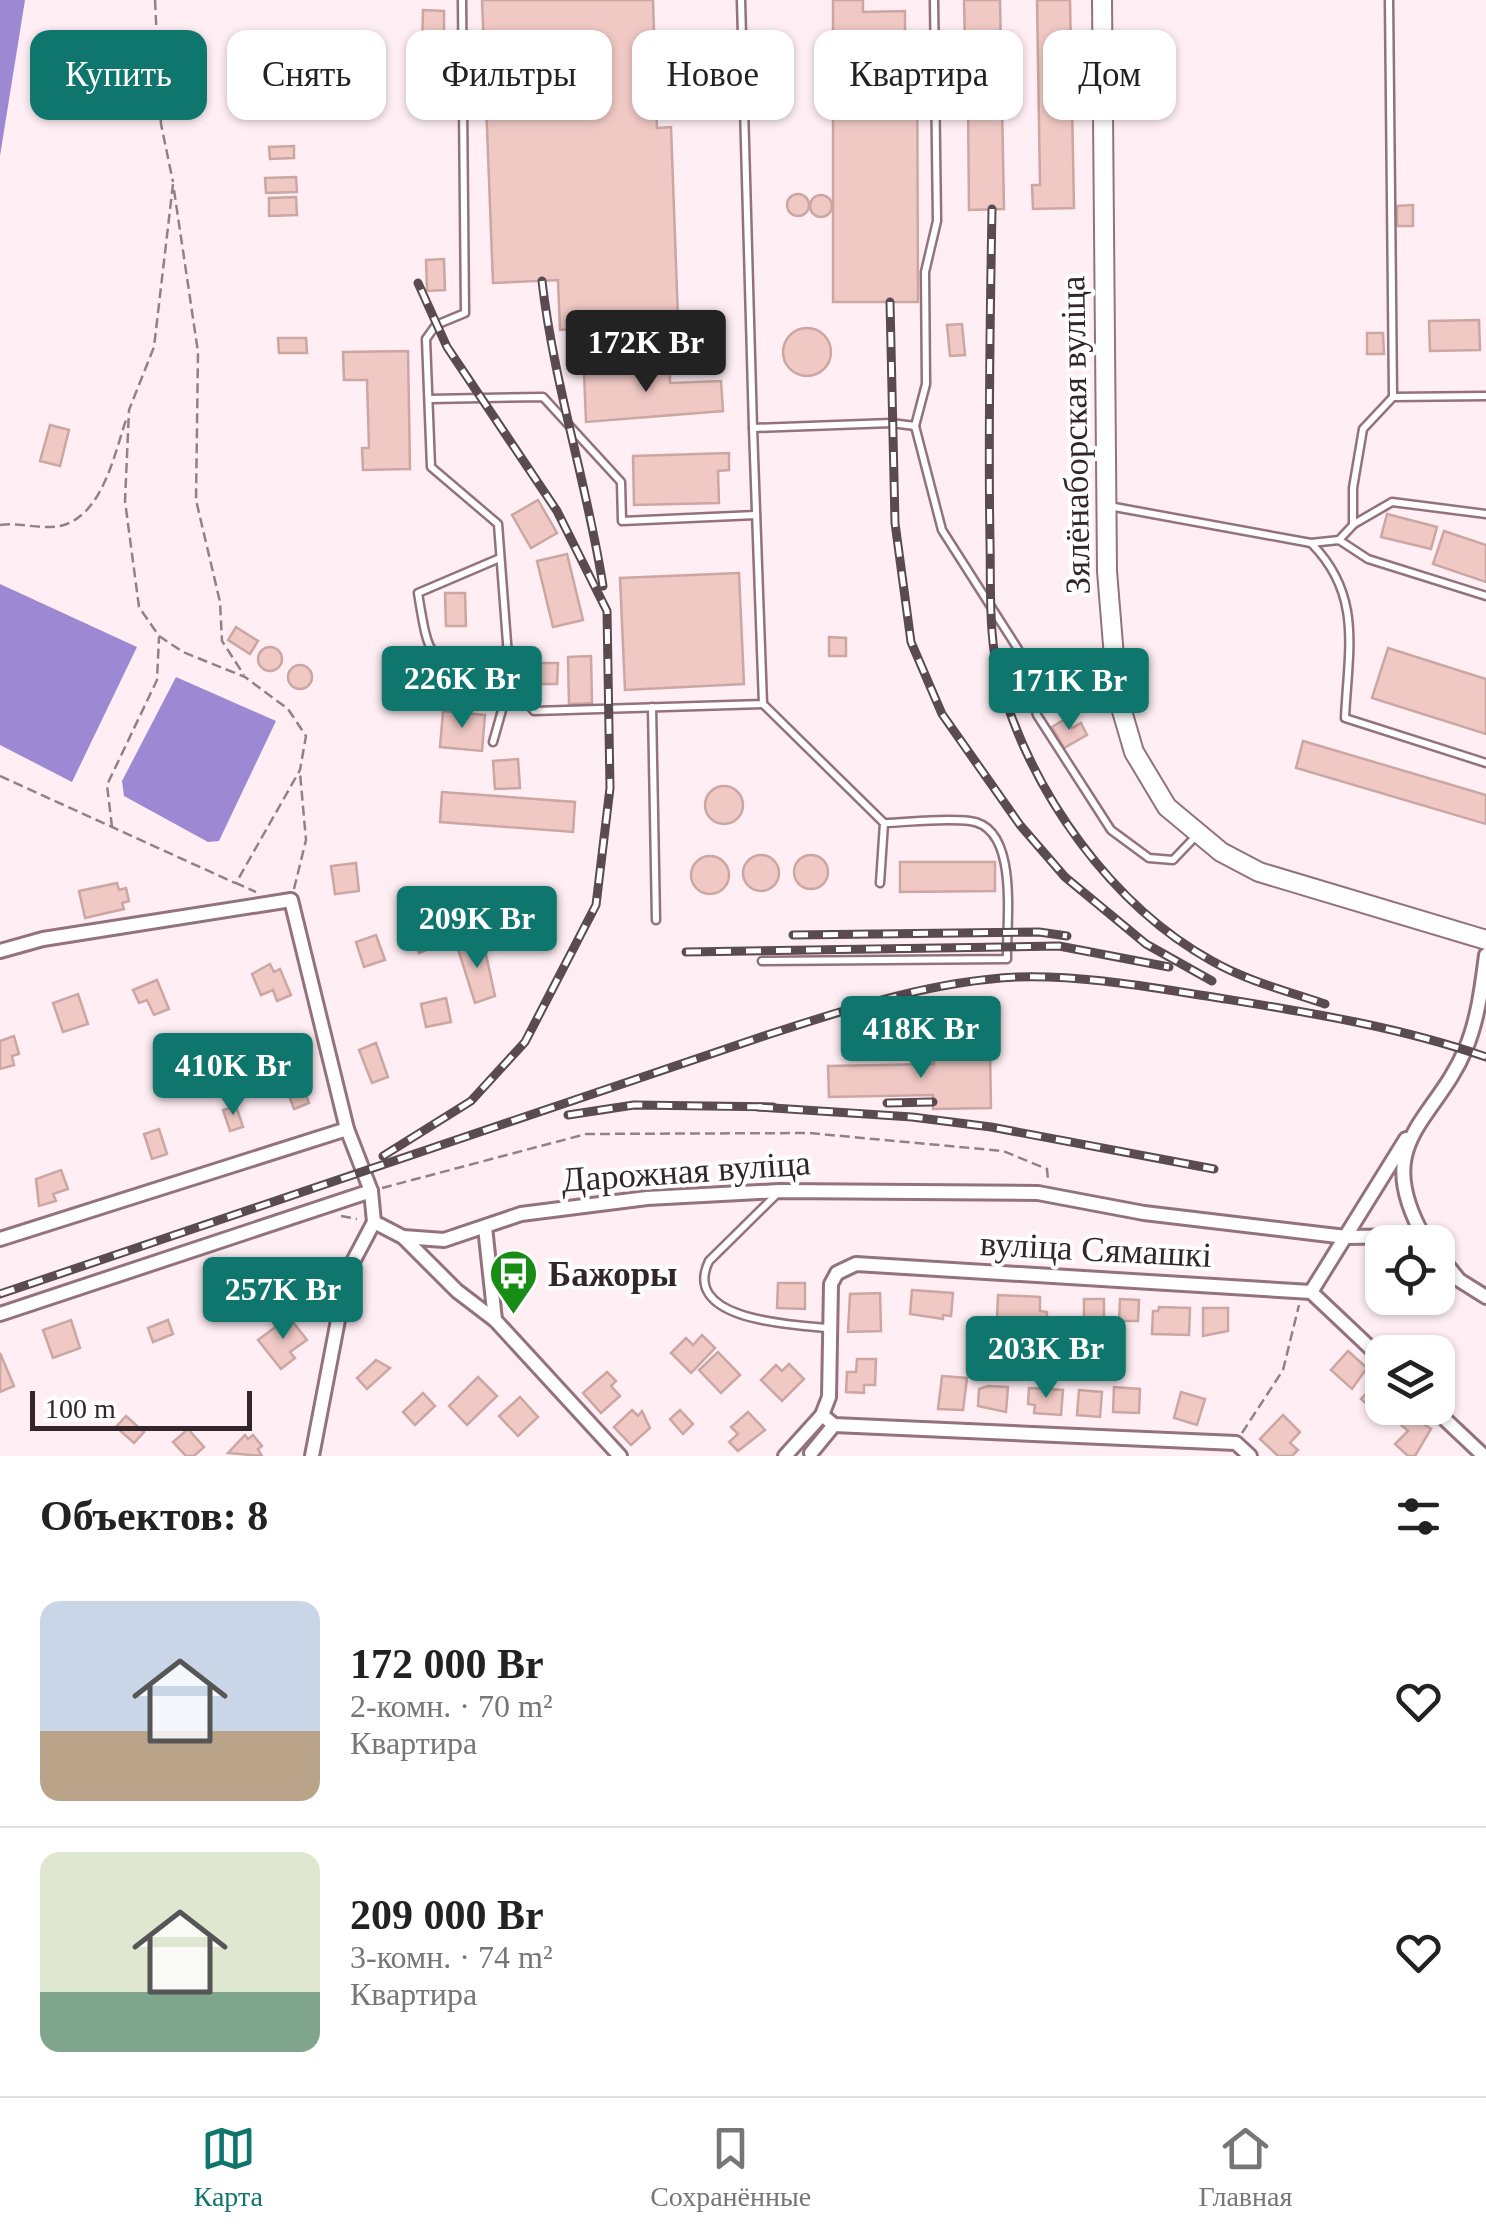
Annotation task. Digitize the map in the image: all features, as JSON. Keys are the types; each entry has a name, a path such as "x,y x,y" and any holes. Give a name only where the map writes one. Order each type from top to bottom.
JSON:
{"main road":[{"name":"Зялёнаборская вуліца","path":"1102,0 1111,633 1124,724 1166,807 1196,836 1259,872 1486,940"}],"street":[{"path":"0,951 42,939 286,901 348,1129 371,1191 374,1222 348,1273 312,1456"},
{"path":"1365,1343 1312,1292 1465,1050 1486,956"},
{"path":"0,1239 348,1129"},
{"path":"1408,1137 1406,1190 1420,1225"},
{"path":"0,1314 371,1191"},
{"name":"Дарожная вуліца","path":"374,1222 403,1237 444,1240 521,1214 647,1198 780,1191 1048,1194 1144,1214 1365,1237"},
{"path":"485,1227 494,1320"},
{"path":"403,1237 457,1291 494,1320 620,1456"},
{"name":"вуліца Сямашкі","path":"822,1415 829,1396 831,1284 838,1274 856,1264 1312,1292"},
{"path":"1455,1274 1486,1297"},
{"path":"785,1456 801,1442 807,1427 822,1415 834,1425 1236,1442 1250,1456"},
{"path":"801,1442 813,1454 834,1425"},
{"path":"1452,1425 1484,1456"}],"lane":[{"path":"462,0 465,313 436,325 426,339 428,399 431,467 498,524 510,682 494,742"},
{"path":"741,0 763,704 884,822 971,821 995,834 1003,847 1006,868 1007,959 762,961"},
{"path":"934,0 937,220 925,272 926,384 915,426 942,530 1018,649 1037,715 1111,830 1148,858 1173,860 1196,836"},
{"path":"1390,0 1394,398"},
{"path":"1353,525 1353,488 1363,429 1394,398 1486,396"},
{"path":"428,399 543,397 622,482 622,521 756,516"},
{"path":"752,428 892,423 915,426"},
{"path":"1340,540 1353,525 1392,502 1486,514"},
{"path":"1108,506 1311,543 1340,540 1368,559 1486,596"},
{"path":"1311,543 1331,564 1350,607 1345,718 1486,764"},
{"path":"500,558 418,593 427,648 432,655 455,660 508,661"},
{"path":"510,682 534,711 763,704"},
{"path":"652,707 656,920"},
{"path":"880,883 884,822"},
{"path":"780,1191 709,1261 703,1272 706,1288 724,1306 751,1322 828,1328"}],"path":[{"path":"154,0 162,124 198,352 196,500 220,602 222,641 245,676"},
{"path":"0,525 62,526 77,518 96,498 154,347 173,184"},
{"path":"0,776 113,830 286,901 306,840 300,770 306,736 288,709 245,676 183,652 159,636 139,606 125,501 129,410"},
{"path":"113,830 106,785 157,680 159,636"},
{"path":"236,883 300,770"},
{"path":"371,1191 586,1134 809,1132 1004,1151 1047,1168 1048,1194"},
{"path":"311,1211 374,1222"},
{"path":"1236,1442 1283,1370 1296,1308 1312,1292"}],"shaded area":[{"path":"0,0 25,0 0,156"},
{"path":"0,584 137,647 72,782 0,745"},
{"path":"176,677 276,721 219,841 208,842 124,796 122,781"}],"building":[{"path":"482,0 653,0 654,30 632,30 632,120 657,120 657,128 671,127 679,347 594,351 593,328 560,330 558,280 493,283 487,120 612,120 612,30 483,30"},
{"path":"833,0 863,0 863,12 905,11 905,30 833,30"},
{"path":"964,0 1000,0 1001,30 965,30"},
{"path":"1037,0 1070,0 1071,30 1043,30 1043,120 1072,120 1074,208 1033,209 1032,185 1040,185"},
{"path":"423,10 444,11 444,30 422,30"},
{"path":"833,120 917,120 918,302 833,302"},
{"path":"968,120 1002,120 1004,209 969,210"},
{"path":"294,146 294,158 270,159 269,147"},
{"path":"296,177 297,192 266,193 265,178"},
{"path":"798,194 809,205 798,216 787,205"},
{"path":"821,195 832,206 821,217 810,206"},
{"path":"296,197 297,215 269,216 269,198"},
{"path":"1413,205 1413,226 1397,226 1397,206"},
{"path":"444,259 445,290 427,291 426,260"},
{"path":"1479,320 1480,350 1430,351 1429,321"},
{"path":"962,324 965,355 950,356 947,325"},
{"path":"807,328 824,335 831,352 824,369 807,376 790,369 783,352 790,335"},
{"path":"1367,333 1383,333 1384,354 1367,354"},
{"path":"278,338 306,338 307,353 279,353"},
{"path":"408,351 410,469 363,470 362,448 369,448 367,380 344,380 343,352"},
{"path":"670,368 670,383 721,381 723,411 586,422 584,372"},
{"path":"50,425 69,430 60,466 40,461"},
{"path":"729,453 729,470 718,471 719,503 634,505 633,456"},
{"path":"538,500 557,533 531,548 512,515"},
{"path":"1387,514 1437,527 1431,549 1381,537"},
{"path":"1444,531 1486,545 1486,582 1433,564"},
{"path":"567,554 583,620 553,627 537,561"},
{"path":"739,573 744,684 625,690 620,578"},
{"path":"445,593 465,593 466,626 446,626"},
{"path":"236,627 258,641 250,654 228,640"},
{"path":"829,637 846,638 846,656 829,656"},
{"path":"270,647 282,659 270,671 258,659"},
{"path":"1388,648 1486,679 1486,734 1372,698"},
{"path":"591,656 592,703 569,704 568,657"},
{"path":"540,663 558,663 557,684 540,684"},
{"path":"300,665 312,677 300,689 288,677"},
{"path":"448,667 480,669 479,687 447,686"},
{"path":"443,711 485,715 482,751 440,747"},
{"path":"1067,718 1072,728 1081,723 1087,735 1064,748 1052,727"},
{"path":"1303,741 1486,795 1486,824 1296,768"},
{"path":"518,759 520,788 495,789 493,761"},
{"path":"724,786 738,791 743,805 738,819 724,824 710,819 705,805 710,791"},
{"path":"442,792 575,802 573,832 440,822"},
{"path":"761,855 774,860 779,873 774,886 761,891 748,886 743,873 748,860"},
{"path":"811,855 823,860 828,872 823,884 811,889 799,884 794,872 799,860"},
{"path":"710,856 723,862 729,875 723,888 710,894 697,888 691,875 697,862"},
{"path":"900,862 995,862 995,891 900,892"},
{"path":"356,863 359,891 335,894 331,866"},
{"path":"117,883 119,890 126,888 129,901 122,903 124,909 85,918 79,891"},
{"path":"425,921 430,933 435,931 437,937 432,939 435,946 419,953 409,927"},
{"path":"376,935 385,960 364,967 356,942"},
{"path":"483,941 495,996 475,1003 458,949"},
{"path":"270,964 274,972 280,969 291,995 277,1001 273,990 261,995 252,974"},
{"path":"157,980 169,1009 154,1015 147,1000 139,1003 133,990"},
{"path":"78,994 88,1024 63,1032 53,1003"},
{"path":"446,998 451,1022 426,1027 421,1004"},
{"path":"14,1036 19,1054 12,1056 14,1065 0,1069 0,1041"},
{"path":"376,1043 388,1077 372,1083 359,1050"},
{"path":"934,1054 990,1054 991,1108 933,1109 933,1095 829,1097 828,1066 934,1064"},
{"path":"300,1079 309,1103 294,1109 285,1085"},
{"path":"236,1106 243,1127 230,1131 223,1110"},
{"path":"159,1129 167,1154 152,1159 144,1134"},
{"path":"61,1170 68,1189 53,1194 56,1201 39,1206 36,1179"},
{"path":"778,1283 805,1283 805,1309 777,1308"},
{"path":"912,1290 953,1293 951,1316 943,1315 943,1319 910,1314"},
{"path":"880,1293 881,1331 848,1332 850,1294"},
{"path":"998,1295 1040,1297 1040,1311 1047,1312 1046,1326 997,1320"},
{"path":"1084,1299 1104,1299 1104,1327 1084,1327"},
{"path":"1120,1299 1139,1300 1138,1321 1119,1321"},
{"path":"1159,1307 1190,1308 1189,1335 1152,1334 1153,1311"},
{"path":"1203,1308 1228,1308 1228,1331 1203,1336"},
{"path":"289,1317 307,1340 290,1352 295,1358 281,1369 258,1340"},
{"path":"71,1320 80,1348 53,1358 43,1330"},
{"path":"168,1320 173,1334 153,1342 148,1328"},
{"path":"702,1335 715,1348 691,1373 671,1353 686,1338 693,1345"},
{"path":"1348,1351 1365,1366 1352,1389 1331,1370"},
{"path":"718,1352 740,1375 721,1393 699,1370"},
{"path":"0,1353 14,1386 0,1392"},
{"path":"857,1359 876,1359 875,1385 864,1385 864,1393 846,1392 847,1372 856,1372"},
{"path":"376,1360 390,1368 367,1389 357,1378"},
{"path":"789,1364 804,1379 782,1401 761,1380 776,1365 782,1371"},
{"path":"607,1372 616,1381 611,1386 620,1396 601,1413 583,1393"},
{"path":"942,1376 967,1378 963,1410 938,1409"},
{"path":"478,1377 497,1396 467,1425 449,1406"},
{"path":"1008,1387 1006,1412 978,1406 979,1389"},
{"path":"1114,1387 1140,1389 1139,1413 1113,1412"},
{"path":"1029,1388 1063,1390 1061,1415 1034,1413 1035,1405 1028,1404"},
{"path":"1079,1390 1102,1392 1100,1417 1077,1415"},
{"path":"1181,1392 1205,1399 1197,1425 1174,1418"},
{"path":"423,1393 435,1406 415,1425 403,1412"},
{"path":"520,1397 538,1417 518,1436 499,1416"},
{"path":"632,1410 638,1416 642,1411 650,1428 631,1445 614,1427"},
{"path":"680,1410 693,1424 683,1434 670,1419"},
{"path":"748,1412 765,1430 738,1451 729,1442 738,1434 731,1427"},
{"path":"1283,1415 1300,1432 1290,1443 1298,1450 1292,1456 1278,1456 1260,1439"},
{"path":"126,1416 144,1432 134,1443 116,1427"},
{"path":"1401,1425 1425,1425 1431,1429 1415,1456 1408,1456 1395,1444 1408,1431"},
{"path":"188,1429 204,1447 194,1456 186,1456 173,1442"},
{"path":"245,1435 248,1439 253,1435 262,1446 258,1449 262,1456 228,1453"}],"railway":[{"path":"992,209 991,614 997,668 1015,726 1033,766 1081,843 1141,910 1175,938 1225,968 1325,1004"},
{"path":"542,281 554,358 603,586"},
{"path":"383,1156 471,1101 525,1042 596,905 610,788 607,611 557,511 447,347 418,283"},
{"path":"890,302 895,523 911,642 942,714 1020,825 1065,877 1146,944 1212,981"},
{"path":"793,935 1039,932 1067,936"},
{"path":"686,952 1059,946 1169,967"},
{"path":"0,1294 767,1035 890,998 953,984 1042,977 1140,986 1351,1021 1486,1057"},
{"path":"887,1103 933,1102"},
{"path":"568,1115 634,1105 773,1107"},
{"path":"758,1107 912,1117 991,1127 1214,1169"}],"place":[{"name":"Бажоры","path":"513,1316"}]}
